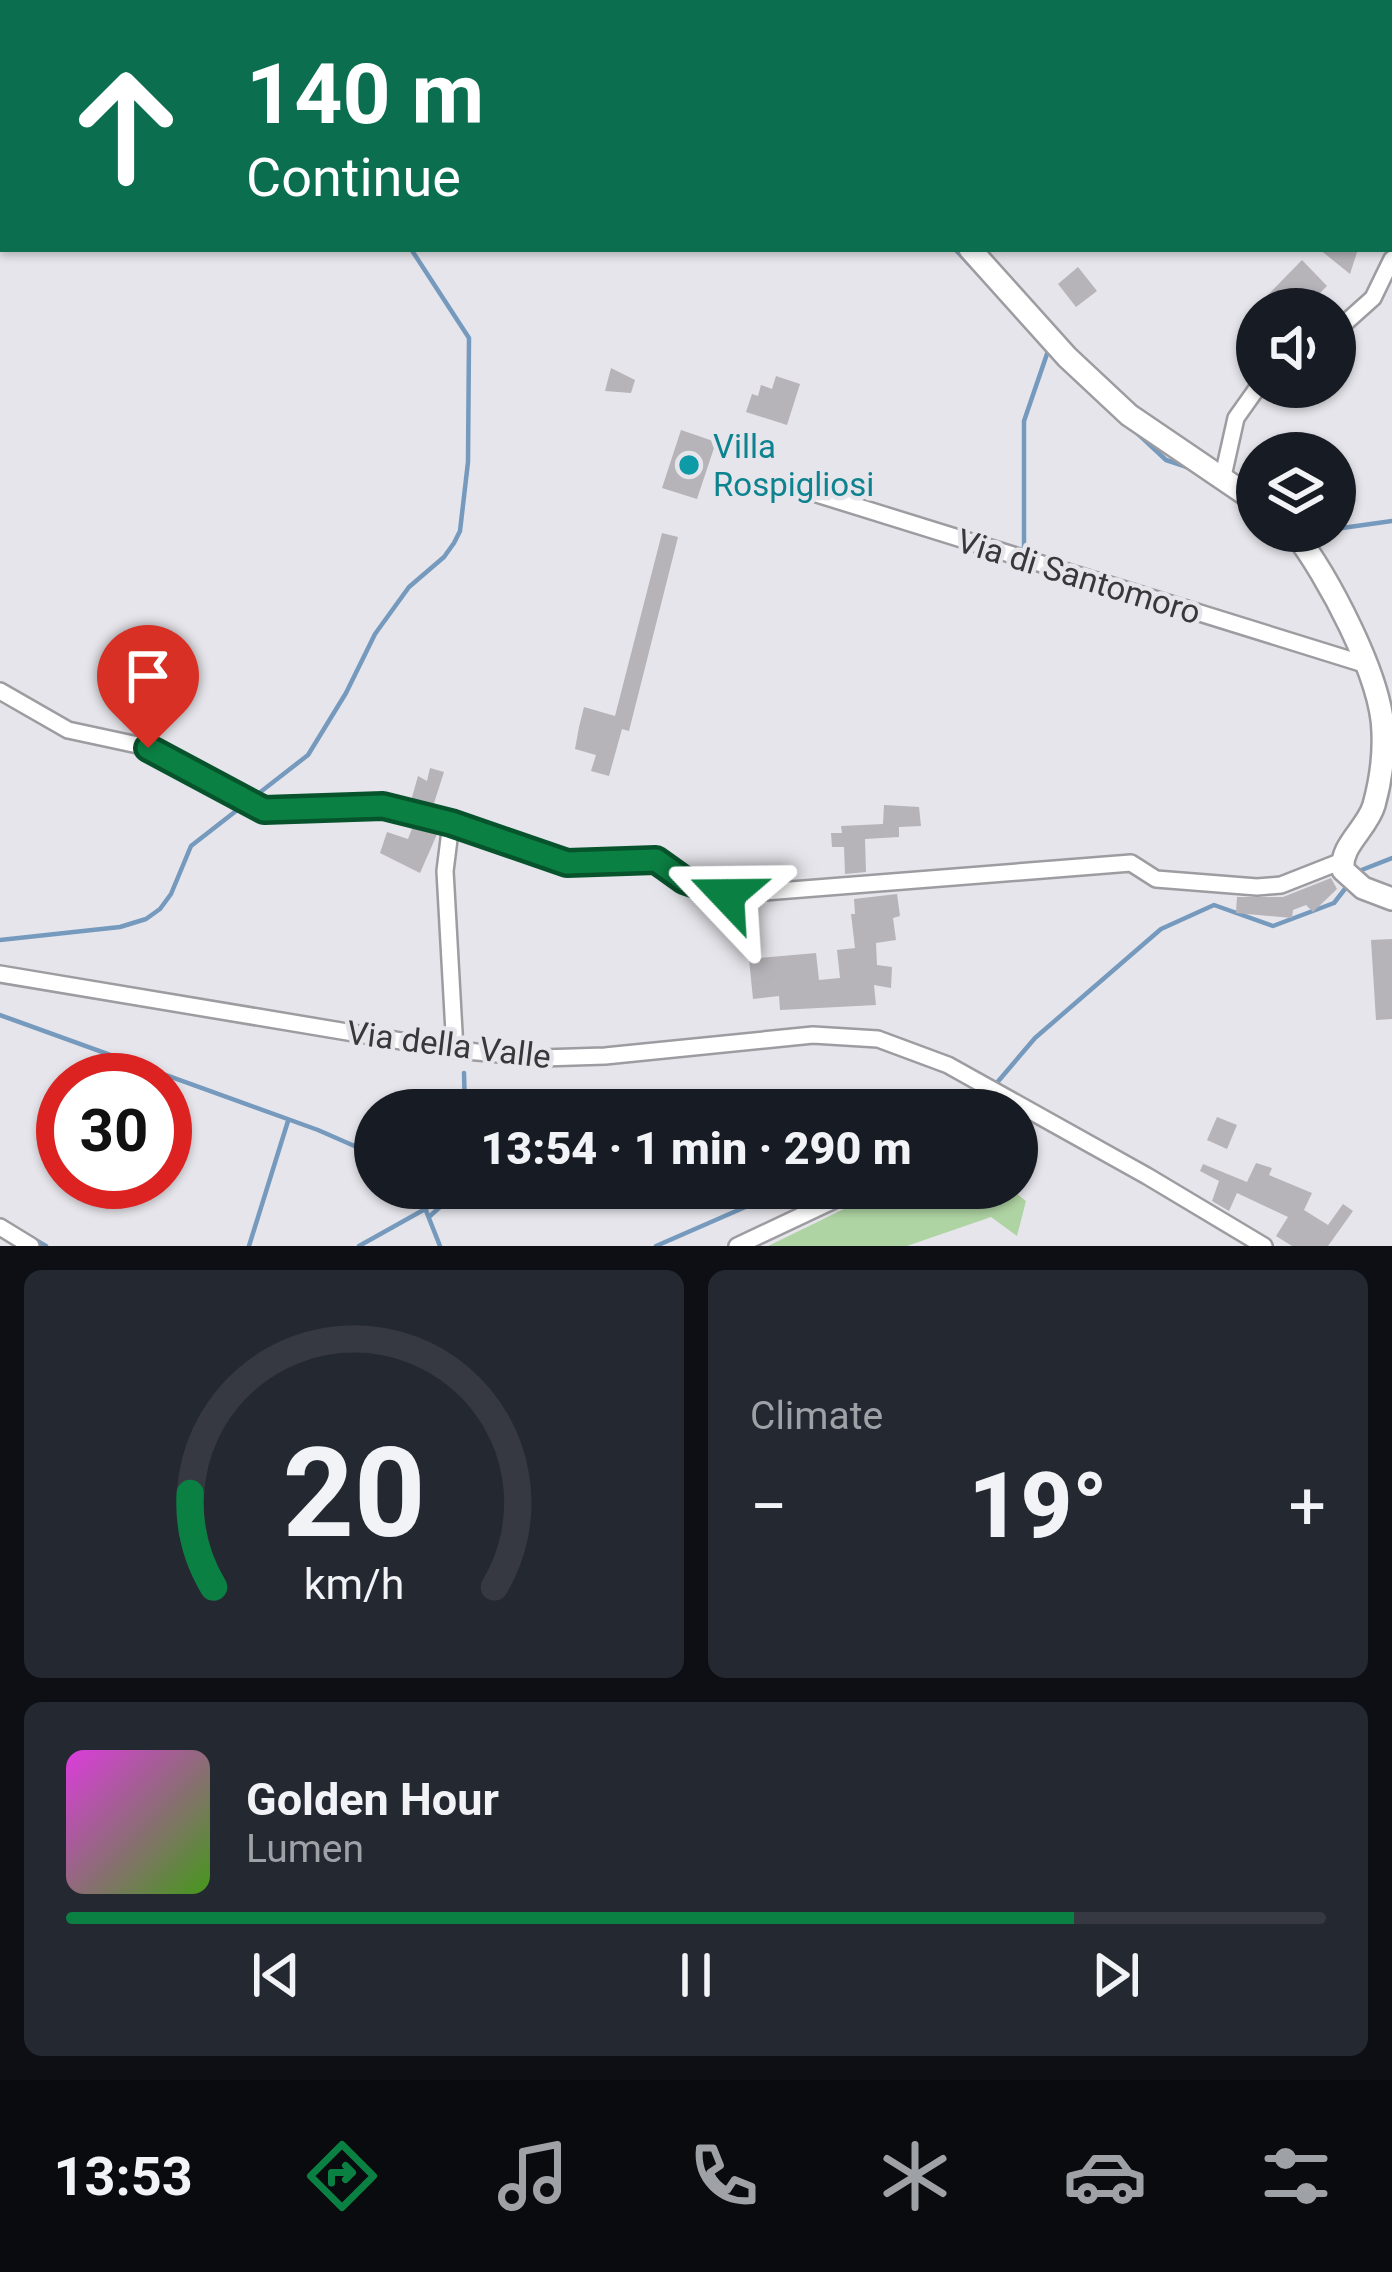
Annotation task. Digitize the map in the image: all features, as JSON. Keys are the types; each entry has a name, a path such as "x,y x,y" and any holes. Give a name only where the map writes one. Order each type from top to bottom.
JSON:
{"main road":[{"path":"973,252 1067,357 1129,416 1236,486"},
{"path":"1307,552 1366,665 1380,707 1381,759 1372,813 1351,876 1392,899"}],"street":[{"path":"1356,313 1373,298 1392,259"},
{"path":"1222,476 1236,418 1243,408"},
{"name":"Via di Santomoro","path":"791,486 1366,665"},
{"path":"0,691 68,730 148,748 264,810 383,806 451,823 567,863 656,860 684,880 727,895 1131,863 1156,879 1257,887 1351,876"},
{"path":"451,823 445,871 455,1050"},
{"name":"Via della Valle","path":"0,974 455,1050 568,1059 834,1034 898,1044 991,1089"},
{"name":"Via della Valle","path":"1038,1120 1264,1246"},
{"path":"736,1246 815,1209"},
{"path":"0,1227 32,1246"}],"green space":[{"path":"844,1209 1024,1209 1017,1236 991,1217 907,1246 768,1246"}],"building":[{"path":"1323,252 1357,252 1350,274"},
{"path":"1302,260 1327,286 1325,288 1275,288"},
{"path":"1078,267 1097,291 1076,307 1058,284"},
{"path":"611,368 635,380 631,393 605,391"},
{"path":"776,376 800,384 787,425 746,412 752,394 758,396 761,385 772,389"},
{"name":"Villa Rospigliosi","path":"681,430 716,442 697,499 662,488"},
{"path":"662,533 678,537 629,731 622,729 609,776 591,771 596,755 575,749 579,727 584,707 615,716"},
{"path":"430,768 444,772 434,803 448,810 411,801 418,776 427,781"},
{"path":"884,805 919,807 921,826 899,827 899,837 865,839 866,872 845,874 844,847 832,847 831,833 842,833 841,826 883,824"},
{"path":"413,826 438,832 420,873 380,853 387,832 408,839"},
{"path":"1331,878 1337,889 1313,912 1306,905 1293,910 1292,918 1236,913 1237,897 1283,897"},
{"path":"897,894 896,940 876,943 877,965 892,967 891,988 874,985 876,1005 780,1010 779,996 753,999 749,959 816,953 819,980 840,978 837,950 855,948 854,899"},
{"path":"1392,939 1392,1019 1376,1020 1371,940"},
{"path":"1217,1117 1237,1125 1227,1149 1207,1140"},
{"path":"1256,1163 1272,1168 1269,1175 1312,1193 1304,1210 1328,1225 1343,1204 1353,1211 1328,1246 1292,1246 1276,1236 1288,1217 1237,1193 1229,1211 1212,1201 1219,1181 1200,1171 1203,1164 1247,1182"}],"waterway":[{"path":"0,940 120,927 160,909 191,846 308,755 375,634 409,587 454,543 460,531 468,462 469,338 413,252"},
{"path":"958,252 984,280"},
{"path":"1024,551 1024,421 1048,351"},
{"path":"1136,432 1166,460 1190,468"},
{"path":"1356,526 1392,521"},
{"path":"1359,871 1392,858"},
{"path":"995,1085 1035,1038 1161,929 1214,905 1273,926 1334,903 1348,885"},
{"path":"0,1015 354,1146"},
{"path":"464,1073 464,1089"},
{"path":"249,1246 288,1121"},
{"path":"425,1209 440,1246"},
{"path":"359,1246 425,1209"},
{"path":"430,1216 438,1209"},
{"path":"656,1246 741,1209"},
{"path":"25,1234 46,1246"}],"place":[{"name":"Villa Rospigliosi","path":"689,465"}],"route":[{"path":"148,748 264,810 383,806 451,823 567,863 656,860 684,880 727,895"}]}
